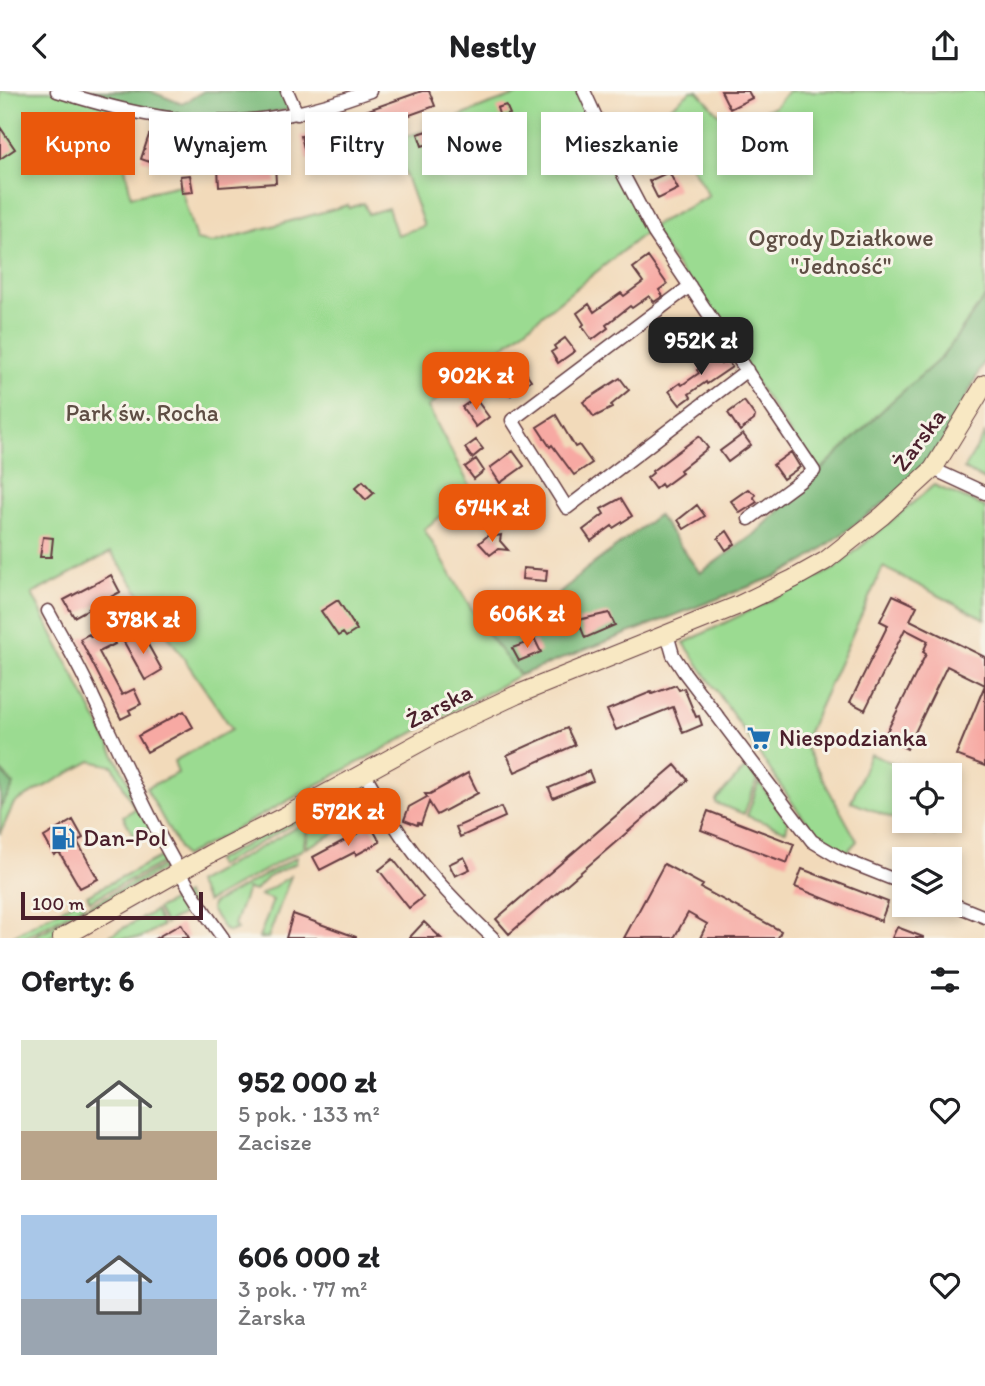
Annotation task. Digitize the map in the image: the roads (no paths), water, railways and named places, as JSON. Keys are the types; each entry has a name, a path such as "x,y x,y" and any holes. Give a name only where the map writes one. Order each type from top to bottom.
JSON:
{"street":[{"path":"57,91 156,118 192,123 230,123 297,114 370,91"},
{"path":"287,91 297,114"},
{"path":"584,91 615,159 654,233 814,471 749,519"},
{"path":"690,286 512,420 567,508 747,370"},
{"name":"Żarska","path":"62,938 448,727 516,695 759,596 825,561 883,516 933,470 985,384"},
{"path":"933,470 985,493"},
{"path":"48,611 92,694 125,768 180,872 223,938"},
{"path":"667,634 673,655 684,672 812,841 833,855 892,879"},
{"path":"364,773 412,850 449,895 493,938"},
{"path":"962,908 985,917"}],"place":[{"name":"Niespodzianka","path":"759,738"},
{"name":"Dan-Pol","path":"63,838"}],"park label":[{"name":"Ogrody Działkowe \"Jedność\"","path":"841,252"},
{"name":"Park św. Rocha","path":"142,413"}]}
